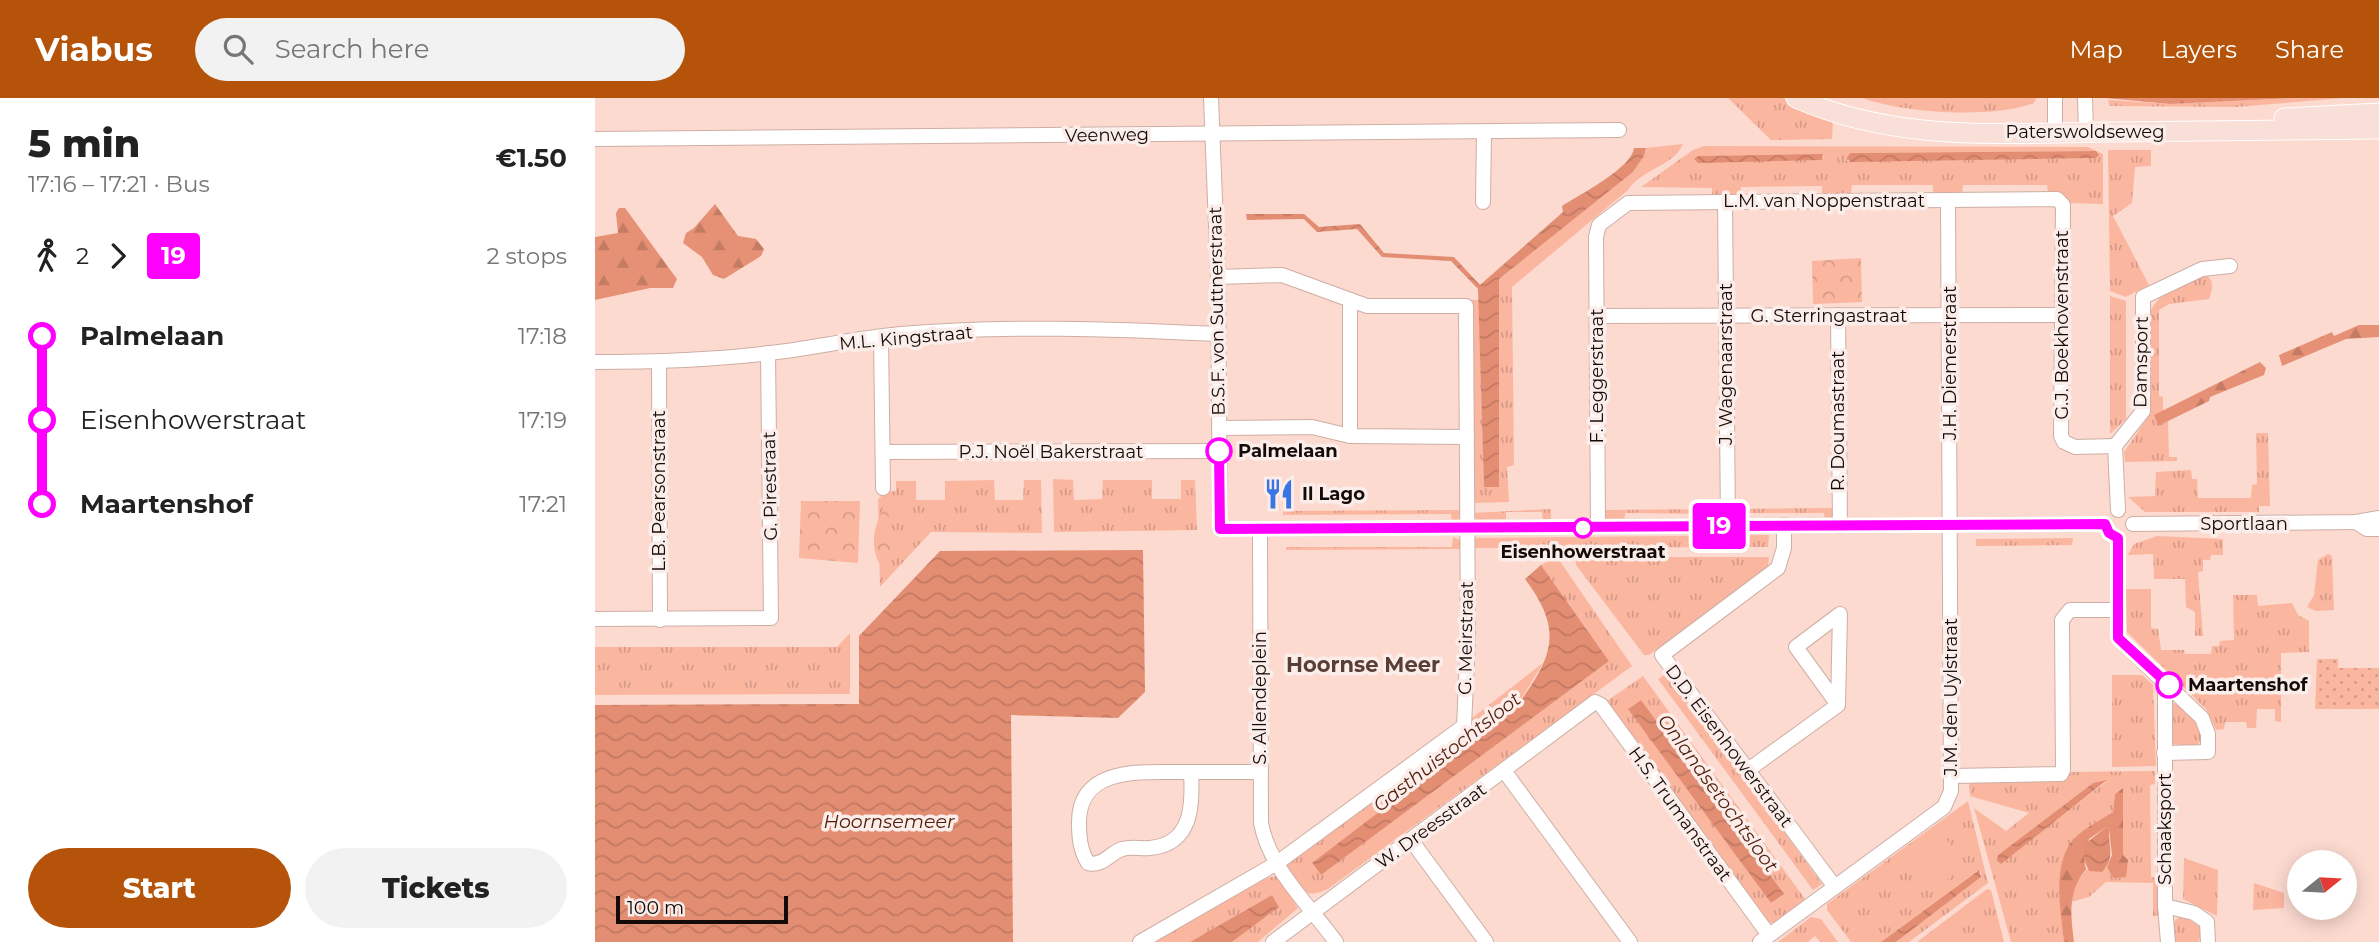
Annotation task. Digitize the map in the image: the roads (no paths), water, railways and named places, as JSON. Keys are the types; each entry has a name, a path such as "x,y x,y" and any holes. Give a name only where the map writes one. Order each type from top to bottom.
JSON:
{"main road":[{"name":"Paterswoldseweg","path":"1796,98 1836,116 1901,128 1952,133 2055,127"},
{"name":"Paterswoldseweg","path":"1821,98 1878,114 1928,122 2055,127 2379,130"},
{"name":"Paterswoldseweg","path":"2085,127 2379,113"}],"street":[{"name":"B.S.F. von Suttnerstraat","path":"1211,98 1218,277 1220,529 1261,529"},
{"path":"2055,98 2055,127"},
{"path":"2085,98 2085,127"},
{"name":"Veenweg","path":"595,139 1619,130"},
{"path":"1483,202 1484,132"},
{"name":"L.M. van Noppenstraat","path":"1599,225 1628,204 2057,199"},
{"name":"G.J. Boekhovenstraat","path":"2057,199 2063,205 2061,436 2064,442 2075,447 2115,446"},
{"name":"J.H. Diemerstraat","path":"1948,200 1952,526"},
{"name":"J. Wagenaarstraat","path":"1725,201 1728,526"},
{"name":"F. Leggerstraat","path":"1598,527 1596,237 1599,225"},
{"name":"Damsport","path":"2115,446 2143,411 2143,298 2202,269 2230,266"},
{"path":"1218,277 1282,275 1367,306 1466,306 1467,529"},
{"path":"1350,300 1350,436"},
{"name":"G. Sterringastraat","path":"1597,316 2062,315"},
{"name":"R. Doumastraat","path":"1838,316 1840,526"},
{"name":"M.L. Kingstraat","path":"595,362 659,362 768,354 881,337 1048,328 1218,334"},
{"path":"881,337 883,488"},
{"name":"G. Pirestraat","path":"660,620 771,618 768,354"},
{"name":"L.B. Pearsonstraat","path":"659,362 660,620"},
{"path":"1219,428 1312,427 1350,436 1467,436"},
{"path":"2115,446 2118,510"},
{"name":"P.J. Noël Bakerstraat","path":"883,452 1219,451"},
{"path":"2118,510 2128,514 2133,524 2127,535 2118,538 2109,533 2105,524 2108,516 2118,510"},
{"name":"Sportlaan","path":"2133,524 2356,522 2379,518"},
{"name":"Sportlaan","path":"2356,522 2367,529 2379,529"},
{"path":"1261,529 2105,524"},
{"name":"D.D. Eisenhowerstraat","path":"1784,525 1782,559 1777,568 1662,655 1835,887"},
{"name":"J.M. den Uylstraat","path":"1765,939 1944,807 1951,791 1952,776 1952,526"},
{"name":"S. Allendeplein","path":"1261,529 1261,823 1265,843 1277,863 1336,942"},
{"name":"G. Meirstraat","path":"1277,863 1464,726 1468,638 1467,529"},
{"name":"Schaaksport","path":"2118,538 2118,638 2201,718 2209,741 2208,752 2164,752"},
{"path":"1952,776 2061,774 2062,620 2070,610 2116,610"},
{"path":"1748,770 1838,705 1840,614 1796,647 1838,705"},
{"path":"595,619 660,620"},
{"name":"Schaaksport","path":"2165,683 2165,906 2168,942"},
{"name":"H.S. Trumanstraat","path":"1588,708 1595,702 1601,705 1765,939"},
{"name":"W. Dreesstraat","path":"1273,942 1588,708"},
{"path":"1191,772 1193,806 1187,826 1177,838 1163,846 1127,847 1099,863 1088,863 1082,853 1079,810 1084,796 1093,786 1124,772 1191,772 1261,772"},
{"path":"1505,772 1630,942"},
{"path":"1411,840 1486,942"},
{"path":"1140,942 1277,863"},
{"name":"Schaaksport","path":"2165,906 2186,910 2207,922 2208,942"}],"water":[{"path":"1634,148 1646,148 1633,172 1499,279 1499,487 1484,487 1478,289 1451,261 1382,257 1357,229 1317,232 1304,219 1247,220 1246,214 1304,214 1319,227 1360,224 1384,253 1454,257 1480,285 1563,212 1562,206 1624,164"},
{"path":"2096,151 2099,155 2096,158 1850,162 1847,158 1850,153"},
{"path":"1823,154 1822,160 1698,163 1694,159 1698,156"},
{"name":"Hoornsemeer","path":"1143,550 1145,692 1118,718 1011,715 1013,942 595,942 595,705 859,704 859,636 940,551"},
{"path":"1541,565 1609,661 1321,875 1312,863 1517,706 1539,672 1549,643 1545,614 1525,579"},
{"path":"1641,700 1784,894 1771,903 1628,709"},
{"path":"2107,780 2001,864 1997,861 1998,855 2093,783"},
{"path":"2106,827 2109,829 2109,862 2102,872 2089,871 2084,860 2085,844"},
{"path":"1979,870 1981,877 1896,942 1881,942"},
{"path":"1272,895 1279,907 1232,942 1190,942"}],"place":[{"name":"Palmelaan","path":"1219,451"},
{"name":"Il Lago","path":"1279,494"},
{"name":"Eisenhowerstraat","path":"1583,528"},
{"name":"Maartenshof","path":"2169,685"}],"district":[{"name":"Hoornse Meer","path":"1363,664"}],"water label":[{"name":"Gasthuistochtsloot","path":"1447,752"},
{"name":"Onlandsetochtsloot","path":"1718,793"}]}
